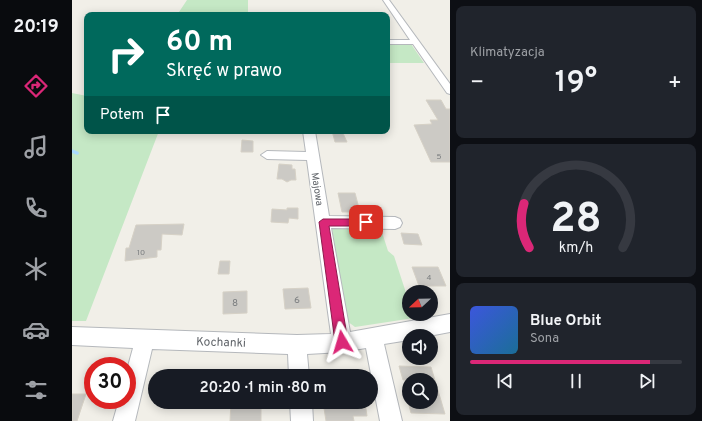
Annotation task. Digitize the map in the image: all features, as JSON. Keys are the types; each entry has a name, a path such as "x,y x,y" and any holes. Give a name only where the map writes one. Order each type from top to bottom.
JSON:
{"street":[{"path":"386,0 450,91"},
{"path":"390,42 415,42"},
{"name":"Majowa","path":"309,134 342,342"},
{"path":"267,155 313,156"},
{"path":"323,222 395,222"},
{"name":"Kochanki","path":"72,336 297,345 373,338 450,323"},
{"path":"373,338 391,421"},
{"path":"124,421 145,339"},
{"path":"297,345 299,369"},
{"path":"301,409 302,421"}],"green space":[{"path":"187,0 248,0 248,12 179,12"},
{"path":"390,44 411,44 424,63 390,63"},
{"path":"72,93 84,95 84,134 158,134 86,321 72,321"},
{"path":"336,226 380,226 388,251 394,256 403,285 402,285 402,320 355,327 347,321 332,229"}],"building":[{"path":"426,100 441,100 446,109 450,109 450,162 431,162 414,125 432,124 430,120 438,120"},
{"path":"333,134 343,134 347,142 335,142"},
{"path":"242,140 253,141 253,152 241,152"},
{"path":"279,164 292,165 292,169 295,169 296,180 287,182 282,179 277,179"},
{"path":"338,193 355,193 360,212 342,212"},
{"path":"287,208 298,208 298,219 289,218 288,223 271,222 272,209 287,210"},
{"path":"184,224 182,235 162,234 161,250 157,250 157,257 125,261 126,248 129,248 136,225"},
{"path":"401,233 418,234 422,245 404,244"},
{"path":"220,261 230,261 229,274 218,274"},
{"path":"412,267 438,267 446,286 438,285 419,285"},
{"path":"308,288 311,308 285,309 283,289"},
{"path":"247,291 247,313 223,314 223,292"},
{"path":"399,366 431,367 433,373 402,373 402,376"},
{"path":"438,390 445,414 411,413 410,409 438,409"},
{"path":"72,394 84,394 84,400 77,421 72,421"},
{"path":"231,409 261,409 261,421 230,421"},
{"path":"324,409 366,409 367,416 353,416 354,421 326,421"}],"waterway":[{"path":"72,151 77,153"}],"route":[{"path":"342,342 323,222 366,222"}]}
